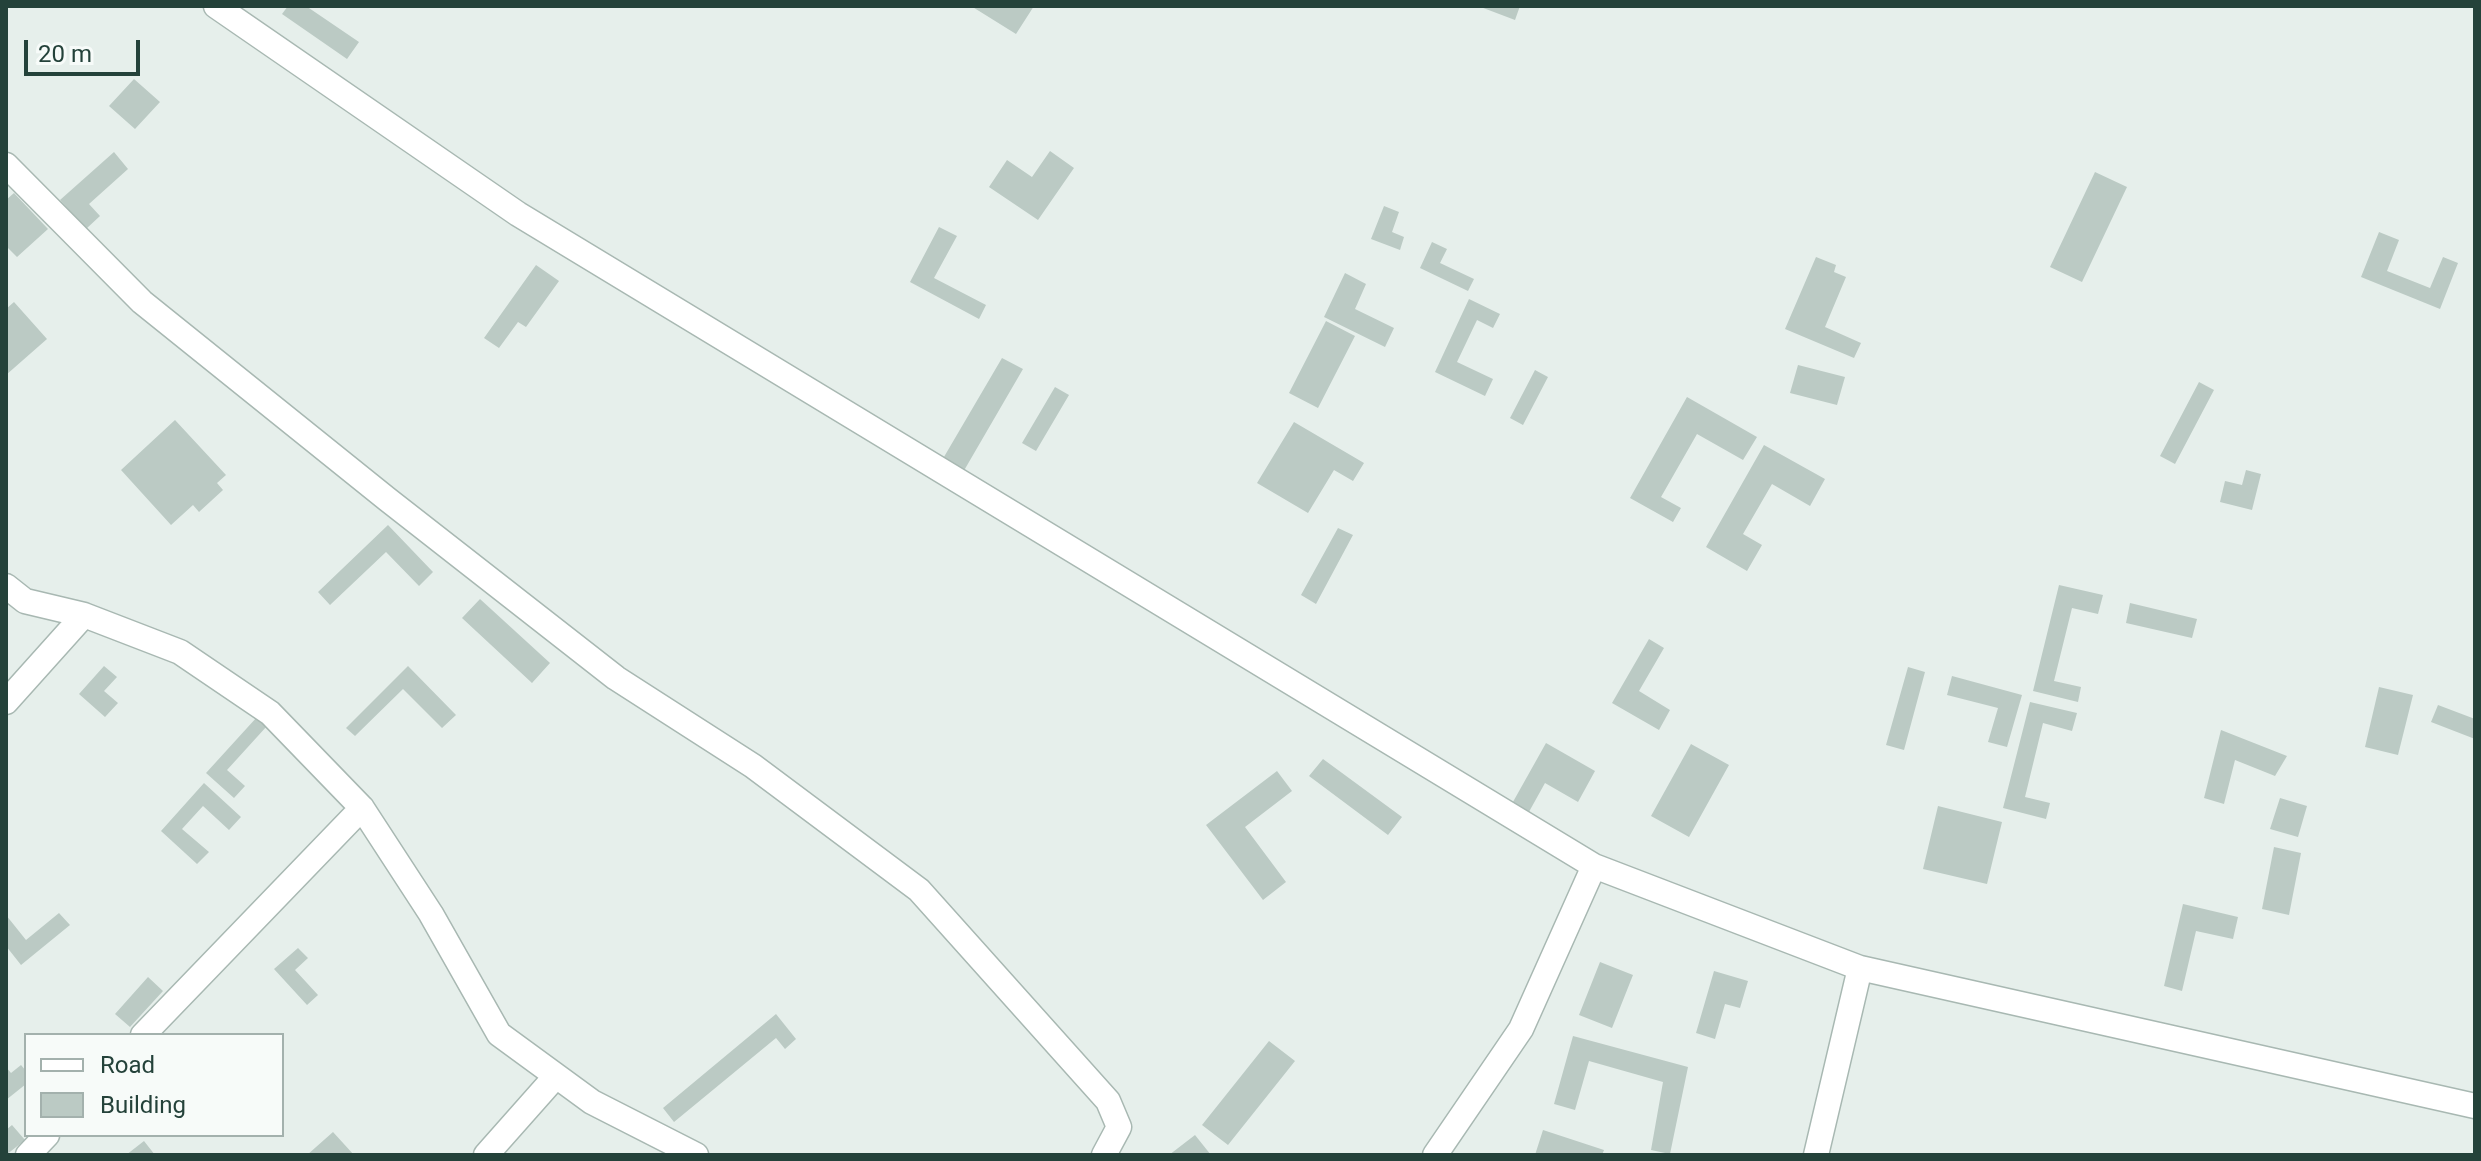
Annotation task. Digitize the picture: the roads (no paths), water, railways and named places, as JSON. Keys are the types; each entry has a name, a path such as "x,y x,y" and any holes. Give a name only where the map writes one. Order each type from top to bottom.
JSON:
{"street":[{"path":"216,6 518,214 1594,866 1860,968 2475,1106"},
{"path":"6,165 142,302 387,499 616,678 753,766 919,890 1108,1101 1119,1127 1104,1155"},
{"path":"6,586 25,601 84,615 180,652 270,713 362,808 431,914 499,1034 592,1102 696,1155"},
{"path":"6,702 84,615"},
{"path":"145,1033 362,808"},
{"path":"1435,1155 1521,1029 1594,866"},
{"path":"1816,1155 1860,968"},
{"path":"486,1155 556,1076"},
{"path":"28,1155 45,1137"}]}
